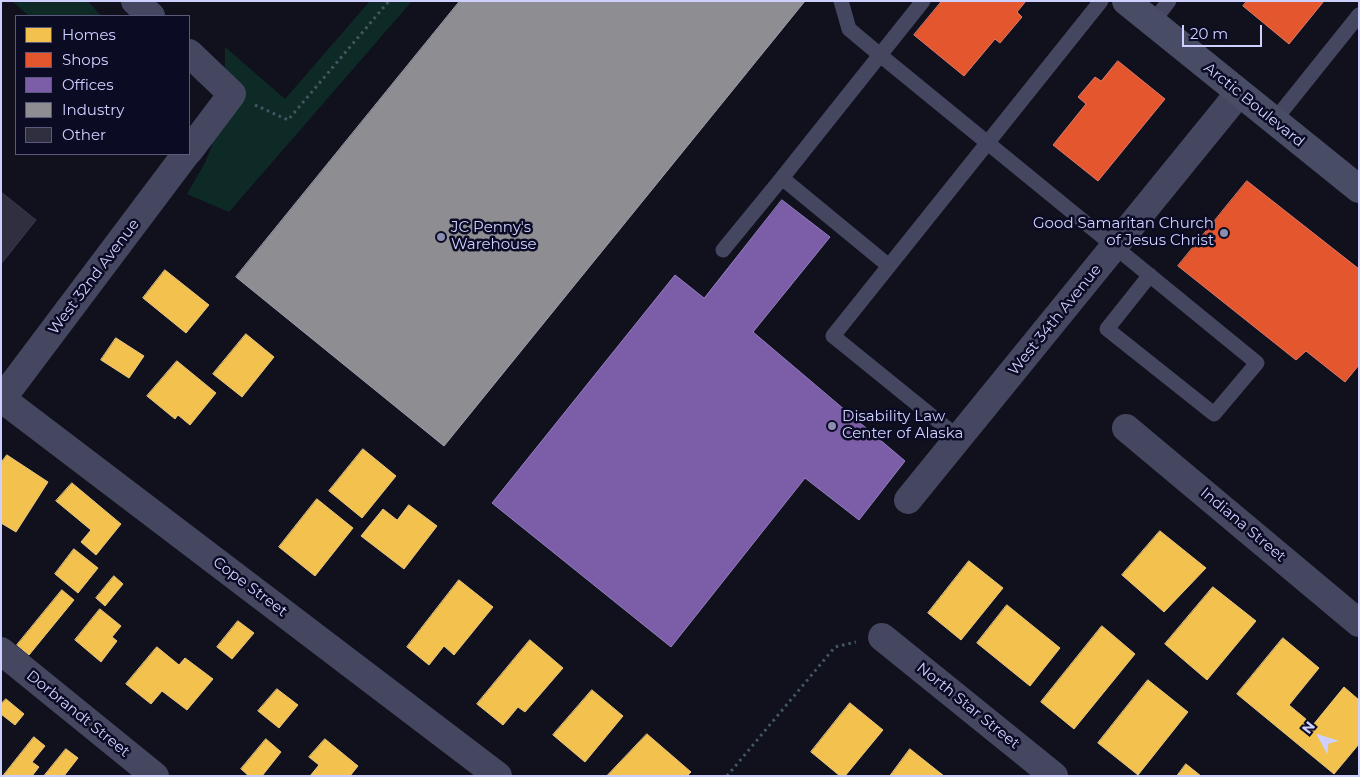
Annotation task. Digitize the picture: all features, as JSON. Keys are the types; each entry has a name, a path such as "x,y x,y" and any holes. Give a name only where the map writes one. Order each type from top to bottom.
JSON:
{"main road":[{"name":"Arctic Boulevard","path":"1126,1 1359,189"}],"street":[{"path":"135,1 150,15"},
{"path":"190,54 232,94 190,150"},
{"name":"West 34th Avenue","path":"908,500 1239,93"},
{"name":"West 32nd Avenue","path":"2,399 185,155"},
{"name":"Cope Street","path":"2,399 498,776"},
{"name":"Indiana Street","path":"1126,428 1359,623"},
{"name":"North Star Street","path":"882,637 1054,776"},
{"name":"Dorbrandt Street","path":"1,651 155,776"}],"lane":[{"path":"841,1 848,29 1116,246 1150,274 1257,363 1214,414 1107,329 1150,274"},
{"path":"723,250 923,1"},
{"path":"959,438 833,336 1101,1"},
{"path":"1152,23 1169,1"},
{"path":"1274,121 1359,15"},
{"path":"782,178 889,266"}],"path":[{"path":"232,94 288,120 389,1"},
{"path":"727,776 835,647 882,637"}],"green space":[{"path":"12,1 88,1 100,15 28,15"},
{"path":"370,1 412,1 229,212 187,194 205,163 231,96 225,102 225,47 285,99"}],"building: Homes":[{"path":"165,270 209,305 186,333 143,298"},
{"path":"246,334 274,357 242,397 213,374"},
{"path":"116,338 144,356 129,378 101,360"},
{"path":"177,361 216,393 190,425 178,415 175,419 147,396"},
{"path":"363,449 396,476 362,518 329,491"},
{"path":"7,455 48,482 16,532 1,523 1,463"},
{"path":"72,483 121,524 96,555 81,542 91,530 56,501"},
{"path":"317,499 353,528 315,576 279,547"},
{"path":"409,505 437,526 404,569 361,536 383,509 397,520"},
{"path":"1160,531 1206,568 1164,612 1122,575"},
{"path":"74,549 98,568 78,593 55,574"},
{"path":"969,561 1003,588 961,640 928,613"},
{"path":"114,576 123,584 105,606 96,598"},
{"path":"459,580 493,607 454,655 444,646 429,665 407,647"},
{"path":"1213,587 1256,621 1207,680 1165,644"},
{"path":"62,590 74,600 29,655 17,645"},
{"path":"1007,605 1060,648 1030,686 977,643"},
{"path":"100,609 121,626 112,637 117,641 101,662 75,640"},
{"path":"238,621 254,633 232,659 217,647"},
{"path":"1102,626 1135,654 1074,729 1041,702"},
{"path":"1283,638 1319,668 1289,705 1313,725 1344,687 1359,700 1359,744 1334,774 1237,694"},
{"path":"530,640 563,668 525,712 518,707 503,725 477,704"},
{"path":"157,647 179,665 185,658 213,679 187,710 162,691 151,704 126,684"},
{"path":"1148,680 1188,712 1138,775 1098,743"},
{"path":"277,689 298,705 279,728 258,711"},
{"path":"592,690 623,716 585,762 553,735"},
{"path":"6,699 24,714 15,725 1,714 1,704"},
{"path":"850,703 883,730 845,776 840,776 811,752"},
{"path":"647,734 691,772 687,776 607,776"},
{"path":"34,737 45,746 32,762 39,767 32,776 3,776"},
{"path":"266,739 281,752 262,776 249,776 241,769"},
{"path":"325,739 358,766 350,776 310,776 319,765 309,757"},
{"path":"66,749 78,758 64,776 44,776"},
{"path":"910,749 944,776 890,776"},
{"path":"1186,764 1201,776 1177,776"}],"building: Shops":[{"path":"942,1 1026,1 1017,12 1022,17 1000,43 995,39 964,76 914,35"},
{"path":"1247,1 1324,1 1289,44 1243,6"},
{"path":"1118,61 1165,99 1098,181 1053,145 1086,104 1078,97 1095,77 1101,81"},
{"path":"1247,181 1359,269 1359,365 1345,382 1306,351 1296,360 1178,266"}],"building: Offices":[{"path":"782,200 830,237 753,332 905,461 859,520 805,478 671,647 492,503 675,275 704,298"}],"building: Industry":[{"name":"JC Penny's Warehouse","path":"460,1 805,1 444,446 236,277"}],"building: Other":[{"path":"1,192 36,220 1,264"}],"place":[{"name":"Good Samaritan Church of Jesus Christ","path":"1224,233"},
{"name":"JC Penny's Warehouse","path":"441,237"},
{"name":"Disability Law Center of Alaska","path":"832,426"}]}
